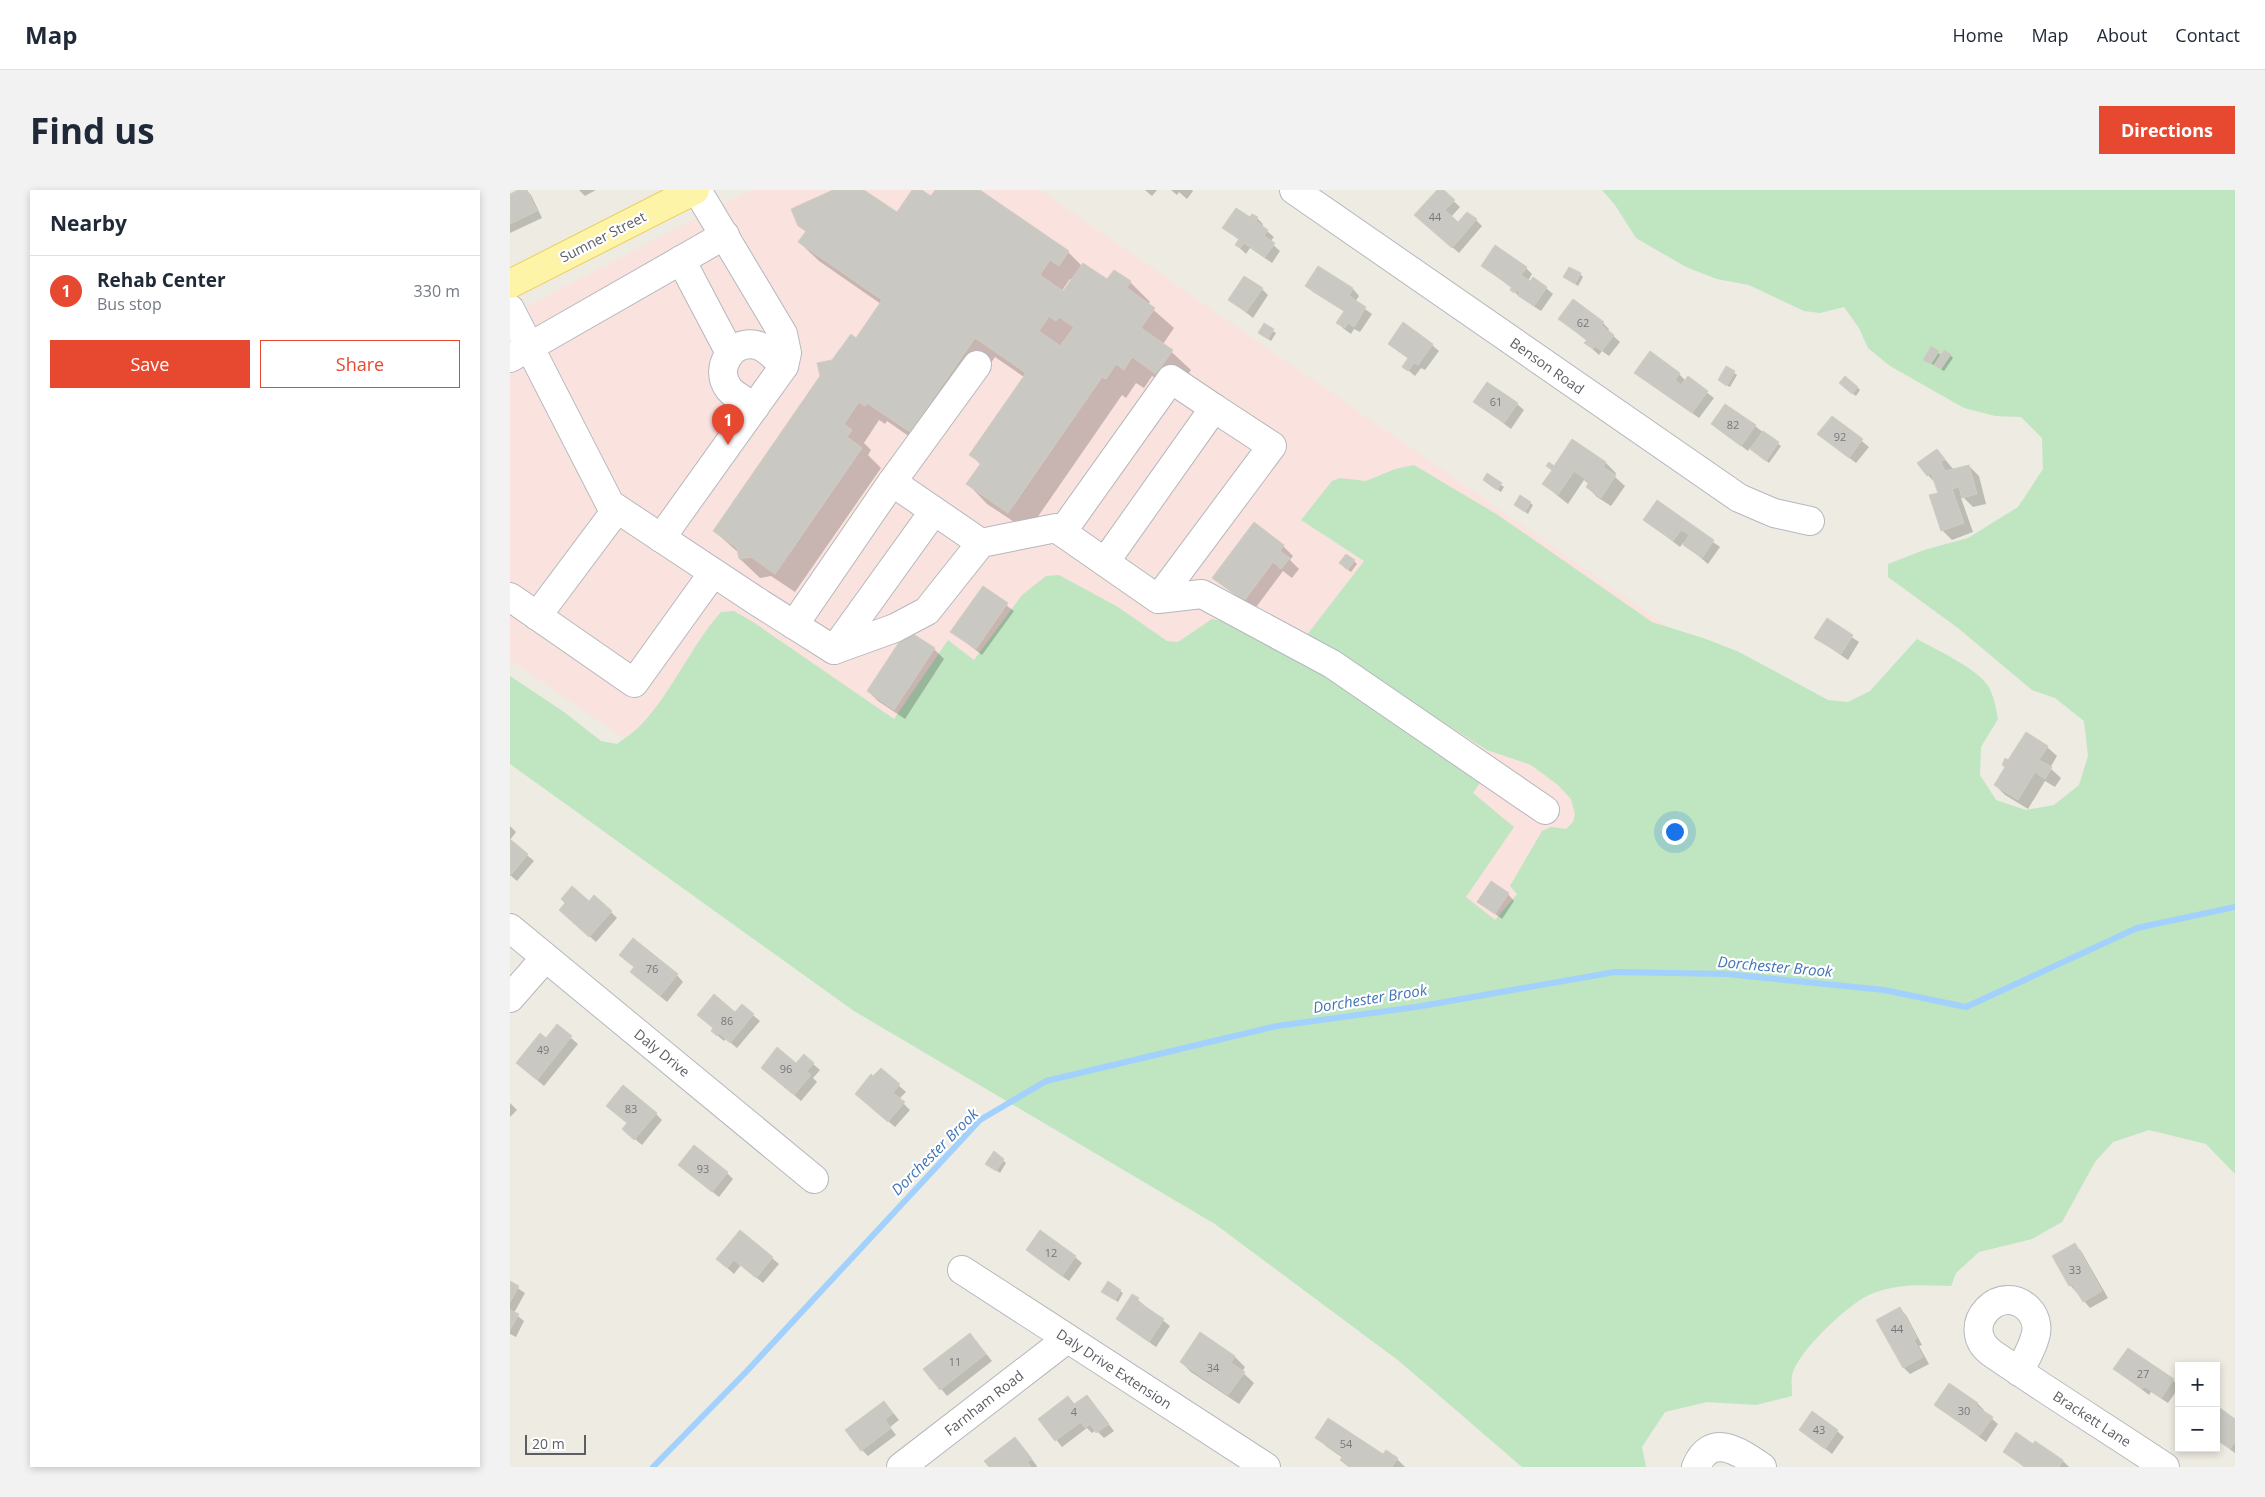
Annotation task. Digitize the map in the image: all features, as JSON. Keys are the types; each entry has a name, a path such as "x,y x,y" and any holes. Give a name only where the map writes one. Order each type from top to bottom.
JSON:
{"main road":[{"name":"Sumner Street","path":"510,284 696,190"}],"street":[{"path":"661,538 784,366 787,353 783,334 696,190"},
{"name":"Benson Road","path":"1294,190 1739,498 1774,513 1810,522"},
{"path":"520,353 724,235"},
{"path":"681,260 730,353"},
{"path":"510,309 520,353 610,504 834,650"},
{"path":"755,407 735,395 728,388 724,380 723,370 730,353 737,347 756,345 765,348 784,366"},
{"path":"794,625 892,482 977,365"},
{"path":"1062,532 1171,379 1272,446 1158,599"},
{"path":"1105,562 1214,408"},
{"path":"892,482 981,543"},
{"path":"537,616 617,509"},
{"path":"834,650 934,511"},
{"path":"834,650 895,628 927,611 981,543 1056,528 1158,599 1202,594 1332,664 1545,810"},
{"path":"510,597 634,683 713,572"},
{"name":"Daly Drive","path":"510,928 814,1178"},
{"path":"510,998 545,958"},
{"name":"Daly Drive Extension","path":"962,1270 1266,1467"},
{"name":"Farnham Road","path":"902,1467 1067,1339"},
{"name":"Brackett Lane","path":"2019,1372 2165,1467"},
{"path":"1696,1467 1706,1453 1715,1448 1725,1447 1739,1452 1762,1467"}],"shaded area":[{"path":"751,190 1040,190 1855,757 1162,1107 510,660 510,315"}],"green space":[{"path":"1602,190 2235,190 2235,1174 2206,1144 2149,1130 2113,1142 2095,1162 2062,1222 2032,1239 1979,1252 1956,1273 1951,1286 1931,1285 1890,1288 1871,1294 1850,1307 1813,1342 1803,1355 1792,1376 1792,1396 1756,1405 1707,1402 1665,1412 1642,1447 1646,1467 1522,1467 1399,1361 1215,1224 854,1011 510,764 510,676 564,712 601,741 617,744 638,728 652,712 721,612 734,611 753,622 894,719 948,640 974,660 1022,595 1046,576 1059,575 1118,607 1167,641 1178,642 1212,619 1223,621 1307,663 1484,777 1473,793 1514,827 1466,897 1495,920 1517,894 1510,886 1542,831 1551,827 1566,829 1573,822 1575,814 1571,799 1558,785 1531,765 1487,750 1306,636 1364,561 1301,520 1332,481 1340,478 1366,481 1395,469 1414,465 1498,515 1652,622 1706,639 1739,652 1828,700 1848,702 1870,691 1917,639 1934,648 1975,673 1988,686 1992,694 1998,719 1981,747 1980,775 1996,800 2026,810 2054,805 2079,785 2088,756 2084,721 2055,698 2032,690 1958,628 1888,577 1888,564 1924,550 1968,538 2018,507 2043,469 2042,438 2021,417 1995,416 1964,408 1890,366 1868,348 1859,328 1844,307 1820,313 1804,311 1749,285 1717,279 1686,267 1636,238 1615,205"}],"building":[{"path":"518,190 527,190 537,211 510,224 510,194"},
{"path":"833,190 864,190 897,212 912,190 922,190 931,196 935,190 980,190 1069,251 1059,266 1050,260 1040,275 1063,291 1083,263 1107,279 1114,270 1131,281 1127,288 1155,308 1141,328 1173,350 1156,374 1132,357 1124,370 1116,364 1106,379 1102,377 1008,513 966,484 981,463 969,455 1026,373 975,338 910,432 867,403 865,406 859,402 844,424 852,430 847,437 862,448 775,574 751,557 739,559 737,548 713,531 820,376 817,363 832,360 851,334 856,338 882,300 798,242 806,231 798,226 791,209","holes":["1049,316 1056,321 1059,317 1074,327 1060,346 1039,331"]},
{"path":"1437,190 1444,190 1455,200 1445,210 1458,222 1467,212 1477,219 1452,248 1414,215"},
{"path":"1236,208 1250,217 1252,214 1258,217 1256,221 1268,230 1264,236 1275,243 1265,257 1244,243 1240,248 1235,245 1239,239 1222,228"},
{"path":"1495,245 1527,267 1521,275 1530,281 1533,277 1547,287 1534,306 1518,295 1520,293 1516,290 1514,293 1510,290 1512,287 1481,266"},
{"path":"1318,266 1353,288 1349,296 1366,307 1354,327 1348,323 1345,328 1336,323 1344,311 1305,286"},
{"path":"1569,267 1581,273 1575,284 1563,277"},
{"path":"1244,276 1263,288 1246,312 1228,300"},
{"path":"1573,299 1604,322 1601,325 1614,335 1602,351 1595,346 1593,349 1584,343 1587,340 1558,319"},
{"path":"1403,322 1433,344 1418,365 1414,363 1408,371 1402,367 1408,358 1388,344"},
{"path":"1264,323 1274,329 1268,339 1258,333"},
{"path":"1931,346 1939,351 1931,364 1923,360"},
{"path":"1944,350 1951,354 1941,369 1934,365"},
{"path":"1650,351 1680,373 1675,380 1681,385 1688,376 1708,391 1692,413 1634,373"},
{"path":"1726,366 1735,371 1727,386 1718,380"},
{"path":"1845,376 1858,387 1852,394 1839,383"},
{"path":"1487,382 1518,403 1504,423 1473,402"},
{"path":"1725,404 1756,425 1741,446 1711,424"},
{"path":"1832,416 1863,439 1849,458 1817,434"},
{"path":"1763,431 1779,442 1766,461 1750,449"},
{"path":"1572,439 1606,462 1603,467 1616,475 1601,498 1586,487 1589,482 1574,471 1558,495 1542,484 1552,470 1546,466 1549,462 1554,466"},
{"path":"1937,449 1945,459 1941,462 1945,471 1969,465 1977,494 1962,498 1959,487 1952,489 1964,523 1941,531 1929,495 1938,493 1931,473 1927,476 1917,463"},
{"path":"1487,473 1502,483 1497,490 1483,480"},
{"path":"1520,495 1531,502 1525,512 1514,505"},
{"path":"1657,500 1714,540 1702,558 1683,545 1689,535 1681,530 1673,541 1643,520"},
{"path":"1254,522 1284,545 1280,551 1290,558 1281,569 1273,562 1244,601 1212,578"},
{"path":"1346,554 1355,560 1348,570 1339,563"},
{"path":"983,586 1008,603 976,649 950,632"},
{"path":"1827,618 1853,635 1841,654 1814,638"},
{"path":"907,630 935,648 894,710 867,691"},
{"path":"2026,732 2048,746 2039,760 2052,767 2045,779 2035,772 2018,800 1994,785 2005,767 2002,765 2005,758 2008,760"},
{"path":"510,839 528,854 510,876"},
{"path":"1491,881 1509,893 1495,914 1477,902"},
{"path":"572,886 589,901 594,895 612,911 589,937 559,910 565,903 561,899"},
{"path":"633,938 678,974 660,996 630,972 634,967 619,955"},
{"path":"714,994 735,1012 742,1004 754,1014 730,1043 719,1033 717,1036 711,1031 713,1028 697,1015"},
{"path":"557,1024 572,1036 537,1080 516,1063 540,1033 546,1038"},
{"path":"777,1047 796,1063 804,1054 814,1063 807,1071 811,1075 794,1095 761,1068"},
{"path":"881,1068 900,1084 893,1093 905,1102 888,1122 855,1094 871,1074 873,1076"},
{"path":"623,1085 657,1113 634,1140 622,1129 627,1123 606,1106"},
{"path":"694,1145 728,1172 712,1192 678,1165"},
{"path":"994,1151 1004,1159 996,1171 985,1164"},
{"path":"740,1230 773,1257 756,1278 734,1260 727,1268 716,1259"},
{"path":"1040,1230 1076,1256 1062,1276 1026,1250"},
{"path":"2075,1243 2102,1291 2083,1302 2072,1284 2069,1286 2052,1256"},
{"path":"510,1281 519,1286 510,1302"},
{"path":"1108,1281 1121,1290 1115,1300 1101,1292"},
{"path":"1132,1294 1139,1298 1137,1301 1164,1319 1149,1342 1116,1319"},
{"path":"1900,1307 1917,1338 1914,1340 1923,1357 1903,1368 1876,1320"},
{"path":"510,1310 519,1314 510,1330"},
{"path":"1200,1332 1235,1356 1231,1363 1245,1372 1228,1395 1180,1362"},
{"path":"970,1333 986,1354 940,1390 923,1369"},
{"path":"2128,1348 2174,1379 2161,1398 2144,1386 2142,1389 2113,1369"},
{"path":"1949,1383 1978,1403 1976,1406 1993,1417 1979,1436 1934,1405"},
{"path":"1087,1395 1109,1424 1096,1433 1090,1424 1085,1428 1081,1422 1055,1441 1038,1419 1068,1396 1074,1404"},
{"path":"884,1401 893,1413 885,1420 891,1428 861,1451 845,1430"},
{"path":"2220,1408 2235,1419 2235,1442 2230,1449 2220,1442"},
{"path":"1812,1411 1838,1430 1825,1449 1799,1430"},
{"path":"1328,1418 1383,1454 1386,1450 1398,1458 1392,1467 1349,1467 1340,1460 1343,1456 1315,1438"},
{"path":"2016,1432 2033,1444 2035,1441 2063,1460 2059,1467 2025,1467 2003,1452"},
{"path":"1015,1437 1032,1459 1027,1462 1031,1467 989,1467 984,1461"}],"waterway":[{"name":"Dorchester Brook","path":"653,1467 746,1372 980,1120 1046,1081 1277,1026 1416,1007 1615,972 1727,974 1884,990 1966,1007 2137,928 2235,907"}],"place":[{"name":"Rehab Center","path":"728,445"}]}
